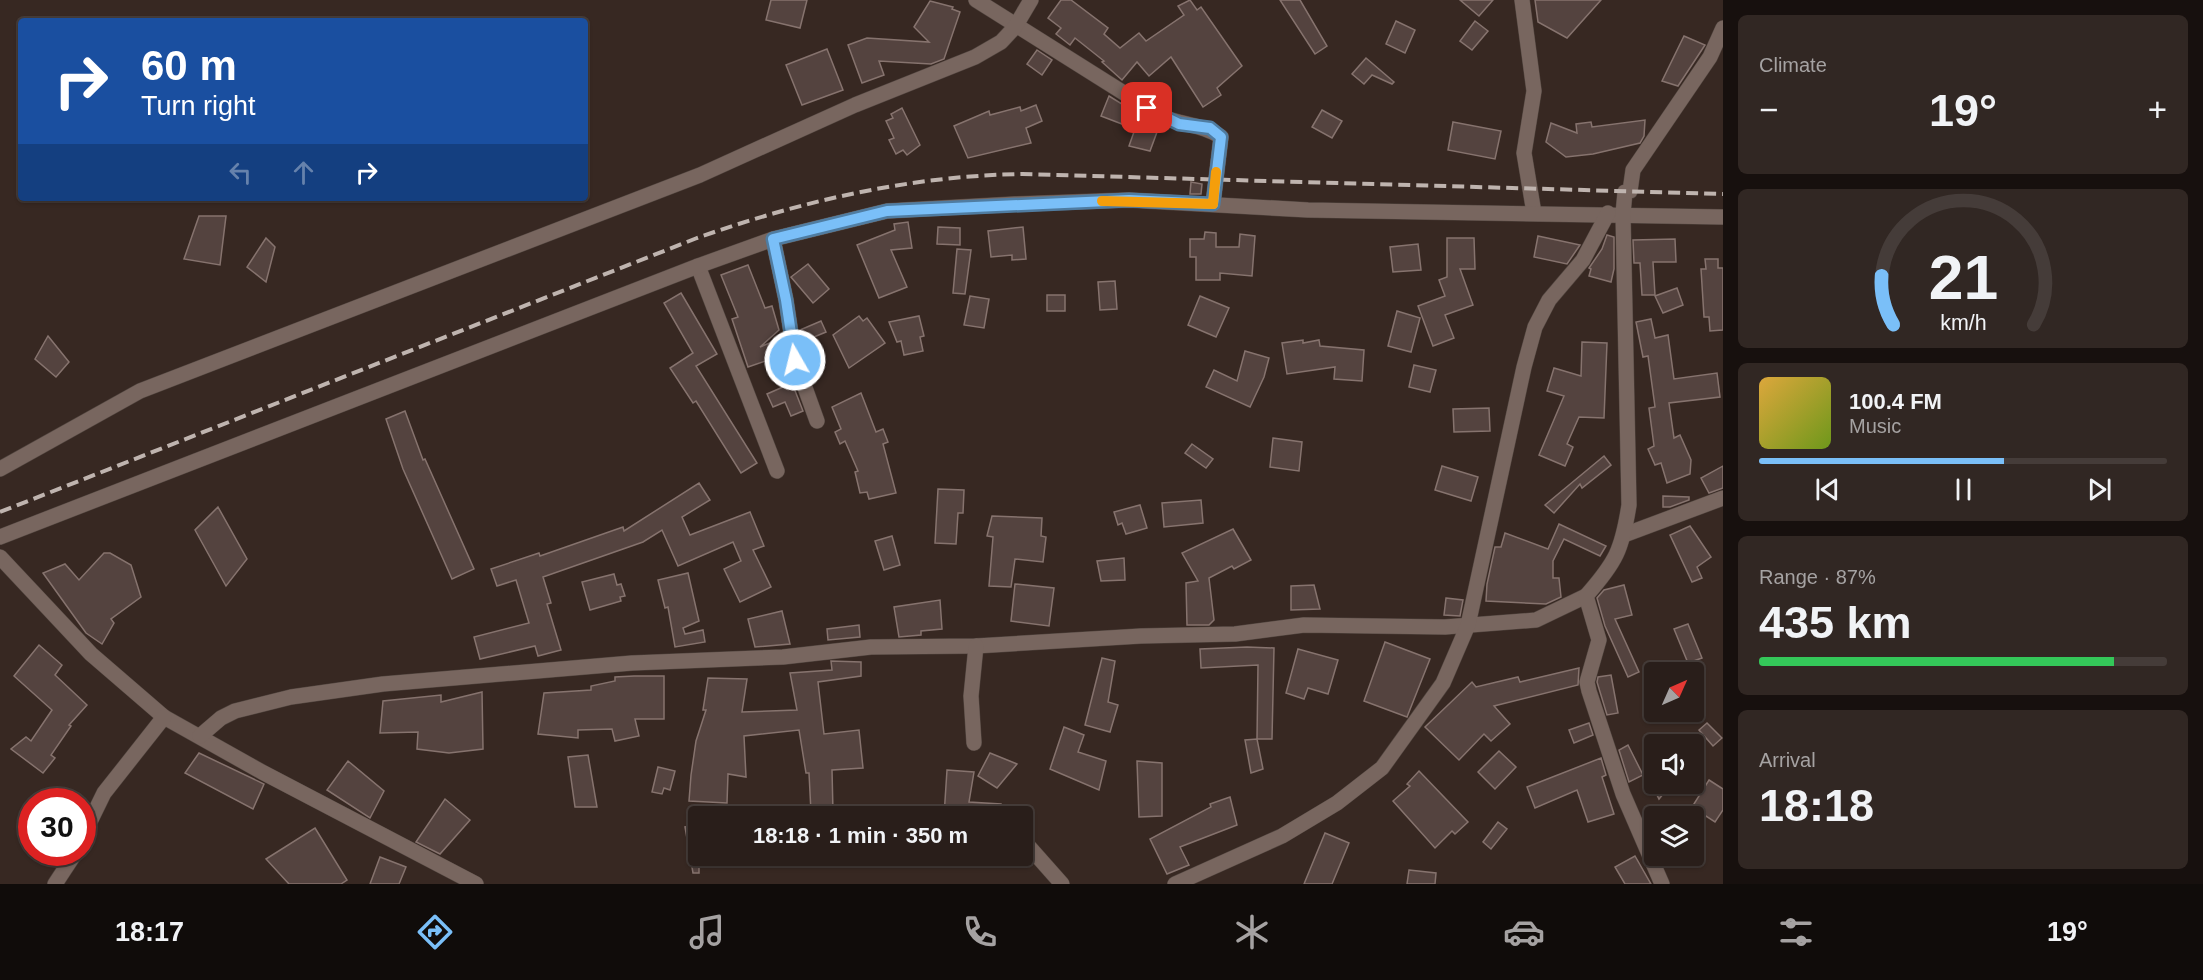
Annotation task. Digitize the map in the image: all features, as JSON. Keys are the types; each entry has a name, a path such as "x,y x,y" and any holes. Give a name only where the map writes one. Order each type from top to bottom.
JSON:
{"street":[{"path":"976,0 1015,27 1162,117 1179,124 1210,128 1221,137 1213,204"},
{"path":"0,469 140,391 700,175 855,105 975,57 1001,42 1015,27 1031,0"},
{"path":"1522,0 1534,91 1524,153 1534,213"},
{"path":"1175,884 1282,836 1337,803 1382,768 1443,683 1468,625 1524,367 1535,327 1549,300 1583,260 1616,214 1625,192 1630,191 1633,170 1710,57 1723,28"},
{"path":"0,537 698,266 773,239 887,211 1129,200 1308,210 1723,217"},
{"path":"200,736 220,717 235,711 291,697 383,684 632,663 783,657 871,647 976,646 1141,636 1235,634 1304,625 1468,625 1536,620 1586,596 1611,567 1624,535 1629,505 1616,214"},
{"path":"773,239 786,300 795,360 818,421"},
{"path":"698,266 777,471"},
{"path":"1624,535 1723,498"},
{"path":"0,557 91,654 164,717 262,772 476,884"},
{"path":"1586,596 1599,640 1587,682 1588,692 1623,794 1662,884"},
{"path":"974,743 971,696 976,646"},
{"path":"96,809 104,793 164,717"},
{"path":"1033,851 1062,884"},
{"path":"55,884 67,866"}],"building":[{"path":"771,0 807,0 800,28 766,20"},
{"path":"1061,0 1071,0 1108,28 1104,34 1120,48 1139,33 1146,41 1184,15 1178,6 1190,0 1197,10 1201,7 1242,66 1217,88 1221,95 1203,107 1171,57 1149,76 1137,62 1122,80 1102,62 1104,61 1075,38 1070,45 1056,34 1061,28 1048,18"},
{"path":"1280,0 1300,0 1327,46 1315,54"},
{"path":"1460,0 1493,0 1479,16"},
{"path":"1535,0 1601,0 1567,38 1538,22"},
{"path":"930,1 953,7 952,9 960,12 944,59 931,64 879,61 884,75 862,83 848,45 867,38 929,42 914,27"},
{"path":"1396,21 1415,30 1405,53 1386,44"},
{"path":"1475,21 1488,31 1472,50 1460,41"},
{"path":"1684,36 1705,45 1678,86 1662,81"},
{"path":"827,49 843,90 802,105 786,65"},
{"path":"1037,50 1052,60 1042,75 1027,64"},
{"path":"1366,58 1394,82 1392,84 1372,75 1364,84 1352,74"},
{"path":"1109,96 1130,109 1128,114 1153,123 1151,129 1157,132 1150,151 1129,146 1135,129 1101,116"},
{"path":"1036,105 1042,121 1026,128 1031,143 968,158 954,126 989,111 990,115 1020,107 1021,111"},
{"path":"902,108 920,145 907,155 903,150 896,154 889,140 894,138 886,121 893,118 891,114"},
{"path":"1322,110 1342,121 1332,138 1312,127"},
{"path":"1645,120 1644,136 1640,143 1593,154 1566,157 1546,142 1551,123 1577,133 1576,124 1591,122 1592,127"},
{"path":"1453,122 1501,131 1495,159 1448,150"},
{"path":"1191,182 1202,184 1201,194 1190,194"},
{"path":"199,216 226,216 220,265 184,259"},
{"path":"908,222 912,248 891,250 907,287 879,298 857,245 895,230 894,224"},
{"path":"938,227 960,228 960,245 937,244"},
{"path":"1023,227 1026,259 1012,260 1012,255 991,257 988,231"},
{"path":"1205,232 1216,233 1216,247 1239,247 1240,234 1255,236 1252,276 1220,273 1220,280 1196,280 1196,257 1190,257 1190,239 1204,239"},
{"path":"1607,235 1614,237 1614,269 1611,282 1589,276 1591,269 1589,268 1602,249"},
{"path":"1538,236 1580,245 1567,264 1534,257"},
{"path":"266,238 275,247 266,282 247,267"},
{"path":"1447,238 1474,238 1475,269 1460,269 1473,305 1445,315 1454,338 1433,346 1418,306 1445,296 1439,280 1447,277"},
{"path":"1675,239 1676,262 1653,262 1655,295 1642,295 1640,263 1634,263 1633,240"},
{"path":"1418,244 1421,270 1393,272 1390,247"},
{"path":"957,249 971,250 965,294 953,293"},
{"path":"1705,259 1718,259 1718,268 1723,268 1723,330 1710,331 1709,317 1704,317 1701,269 1706,269"},
{"path":"808,264 829,289 813,303 791,277"},
{"path":"748,265 765,308 772,306 779,330 760,347 782,338 784,349 783,355 748,367 732,319 738,317 721,275"},
{"path":"1115,281 1117,309 1100,310 1098,282"},
{"path":"1677,288 1683,305 1663,313 1655,296"},
{"path":"681,293 717,354 696,366 757,463 741,473 696,401 693,403 670,368 693,353 664,303"},
{"path":"1047,295 1065,295 1065,311 1047,311"},
{"path":"970,296 989,299 984,328 964,325"},
{"path":"1200,296 1229,308 1216,337 1188,325"},
{"path":"1397,311 1420,318 1411,352 1388,346"},
{"path":"859,316 863,321 867,318 885,343 849,368 833,335"},
{"path":"919,316 924,336 920,337 923,351 904,355 901,341 897,342 889,322"},
{"path":"1651,319 1655,338 1668,335 1674,379 1717,373 1720,397 1669,403 1674,438 1680,435 1691,460 1690,474 1667,483 1661,463 1655,465 1648,449 1654,446 1649,408 1655,407 1648,356 1643,357 1636,322"},
{"path":"821,321 826,332 802,342 800,330"},
{"path":"48,336 69,362 56,377 35,359"},
{"path":"1303,340 1303,343 1319,340 1320,346 1364,350 1362,381 1334,379 1335,367 1287,374 1282,343"},
{"path":"1582,342 1607,343 1604,418 1579,417 1567,444 1573,447 1565,466 1539,455 1564,396 1547,391 1554,368 1581,376"},
{"path":"1245,351 1269,358 1264,377 1250,407 1206,387 1214,370 1237,381"},
{"path":"1414,365 1436,370 1430,392 1409,387"},
{"path":"792,383 803,411 791,416 785,402 773,407 767,394"},
{"path":"861,393 876,432 883,429 888,442 883,444 896,493 869,499 867,492 860,493 855,472 858,471 845,441 840,444 835,432 841,429 832,407"},
{"path":"1489,408 1490,431 1454,432 1453,409"},
{"path":"405,411 423,460 425,459 474,569 452,579 403,469 386,419"},
{"path":"1273,438 1302,442 1299,471 1270,467"},
{"path":"1192,444 1213,459 1206,468 1185,453"},
{"path":"1604,456 1611,465 1582,488 1580,484 1554,513 1545,505"},
{"path":"1442,466 1478,477 1471,501 1435,490"},
{"path":"1723,466 1723,488 1709,493 1701,478"},
{"path":"699,483 710,500 682,517 690,535 750,512 764,546 753,550 771,587 740,602 724,569 741,561 733,542 678,566 662,530 643,542 543,577 551,603 547,604 561,650 538,656 535,646 480,659 474,637 529,623 516,580 497,586 491,569 539,553 540,556 623,527 624,531"},
{"path":"938,489 964,490 963,513 958,513 956,544 935,543"},
{"path":"1663,496 1689,497 1689,500 1670,507 1663,507"},
{"path":"1201,500 1203,523 1164,527 1162,503"},
{"path":"1140,505 1147,528 1126,534 1122,523 1118,525 1114,512"},
{"path":"218,507 247,559 226,586 195,530"},
{"path":"992,516 1042,518 1041,536 1046,537 1043,562 1015,559 1011,587 989,586 993,537 987,536"},
{"path":"1559,524 1606,546 1600,556 1564,539 1553,561 1553,578 1559,578 1561,597 1546,604 1486,601 1487,584 1495,547 1501,547 1505,533 1548,549"},
{"path":"1690,526 1711,557 1697,567 1702,578 1692,582 1670,535"},
{"path":"1233,529 1251,560 1234,569 1232,566 1209,578 1214,620 1209,625 1187,625 1186,583 1198,581 1182,553"},
{"path":"892,536 900,565 884,570 875,541"},
{"path":"104,553 110,553 131,565 141,597 111,619 114,623 102,644 86,633 43,573 65,564 79,580"},
{"path":"1124,558 1125,580 1101,581 1097,561"},
{"path":"688,573 699,621 683,628 685,634 703,630 705,642 675,647 668,607 665,608 658,580"},
{"path":"614,574 617,585 621,584 625,596 620,597 621,601 590,610 582,582"},
{"path":"1015,584 1054,588 1049,626 1011,621"},
{"path":"1314,585 1320,609 1291,610 1291,586"},
{"path":"1624,585 1632,615 1615,619 1639,672 1628,677 1605,626 1597,598 1604,590"},
{"path":"1446,598 1463,600 1460,616 1444,615"},
{"path":"940,600 942,629 921,631 921,635 899,637 894,607"},
{"path":"782,611 790,644 755,647 748,619"},
{"path":"1688,624 1702,658 1688,662 1674,629"},
{"path":"859,625 860,637 828,640 827,629"},
{"path":"1385,642 1430,659 1407,717 1364,701"},
{"path":"39,645 62,665 55,675 87,705 69,725 71,726 51,755 55,758 43,773 11,749 26,737 31,741 52,710 14,676"},
{"path":"1274,648 1272,739 1257,739 1258,665 1201,668 1200,649"},
{"path":"1298,649 1338,660 1328,694 1308,688 1304,699 1286,693"},
{"path":"1102,658 1115,661 1108,702 1118,705 1110,732 1085,725"},
{"path":"831,661 861,662 861,676 818,682 824,734 859,730 863,768 832,770 833,806 811,806 809,773 806,773 799,730 744,736 746,777 728,774 727,803 689,801 696,741 706,710 703,710 708,678 747,679 742,712 797,710 790,673 832,670"},
{"path":"1579,668 1578,685 1494,706 1510,724 1491,741 1484,734 1459,760 1425,727 1472,682 1476,687 1518,677 1520,682"},
{"path":"1611,675 1618,713 1607,715 1597,682 1598,677"},
{"path":"664,676 664,719 635,719 639,736 615,741 612,729 578,730 578,738 538,734 544,693 591,690 591,686 615,681 615,677"},
{"path":"482,692 483,749 449,753 417,749 418,732 380,733 383,701 441,695 441,702"},
{"path":"1589,723 1593,735 1574,743 1569,730"},
{"path":"1707,723 1722,738 1713,746 1699,730"},
{"path":"1064,727 1084,735 1078,752 1106,761 1099,790 1050,769"},
{"path":"1257,739 1263,769 1251,773 1245,740"},
{"path":"1628,745 1643,775 1629,782 1619,750"},
{"path":"1499,751 1516,767 1495,789 1478,772"},
{"path":"199,753 264,784 253,809 185,773"},
{"path":"990,753 1017,764 997,788 978,776"},
{"path":"588,755 597,807 575,807 568,757"},
{"path":"1601,758 1606,775 1602,777 1614,814 1588,822 1577,790 1535,808 1527,787"},
{"path":"348,761 384,791 370,818 327,790"},
{"path":"1137,761 1162,763 1162,816 1139,817"},
{"path":"658,767 675,771 670,790 664,788 662,794 652,792"},
{"path":"947,770 974,772 969,802 1001,804 1001,806 945,806"},
{"path":"1419,771 1468,822 1455,834 1452,831 1435,848 1393,801 1410,786 1407,784"},
{"path":"1709,780 1723,789 1723,810 1715,822 1704,815 1704,806 1693,806 1700,794 1704,794 1704,788"},
{"path":"1230,797 1237,825 1180,847 1189,865 1167,874 1150,839 1211,807 1210,804"},
{"path":"445,799 470,820 440,854 416,842"},
{"path":"1498,822 1507,829 1491,849 1483,842"},
{"path":"685,827 688,827 688,844"},
{"path":"315,828 347,880 341,884 289,884 266,859"},
{"path":"1325,833 1349,843 1332,884 1304,884"},
{"path":"1635,856 1651,884 1625,884 1615,867"},
{"path":"380,857 406,867 399,884 370,884"},
{"path":"692,866 699,866 699,873 693,873"},
{"path":"1409,870 1436,873 1435,884 1407,884"}],"railway":[{"path":"0,512 697,238 816,202 897,185 1022,174 1723,194"}],"slow traffic":[{"path":"1102,201 1213,204 1216,172"}],"route":[{"path":"795,360 786,300 773,239 887,211 1129,200 1213,204 1218,160 1222,146 1221,137 1210,128 1179,124 1147,108"}]}
